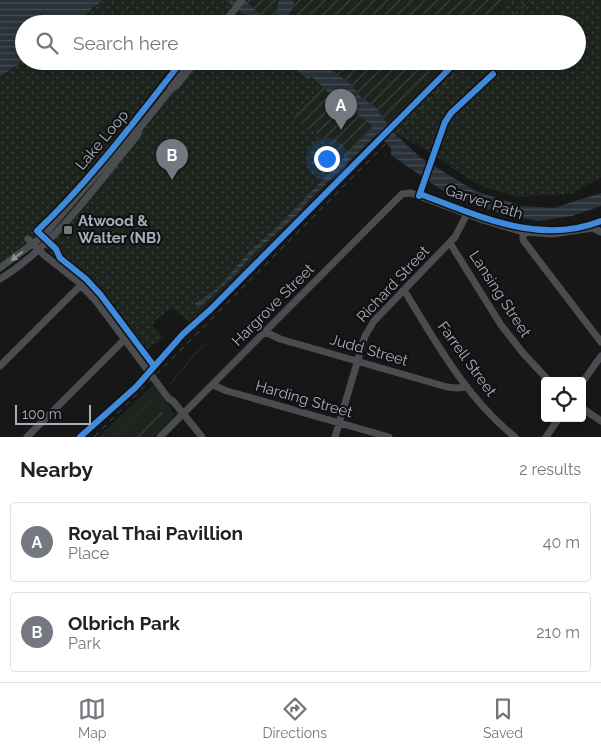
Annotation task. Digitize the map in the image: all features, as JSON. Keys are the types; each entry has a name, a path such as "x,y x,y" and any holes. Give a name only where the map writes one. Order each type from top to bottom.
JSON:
{"street":[{"path":"230,15 242,0"},
{"path":"0,278 37,247 133,132 139,129 182,70"},
{"path":"170,89 176,86 189,70"},
{"name":"Hargrove Street","path":"160,437 402,194 407,192 467,214"},
{"path":"467,214 523,232 552,234 598,230"},
{"name":"Richard Street","path":"335,437 362,343 372,324 450,243 461,228 467,214"},
{"path":"523,232 522,240 601,342"},
{"path":"28,239 81,285 102,307 169,399 170,404 200,434"},
{"name":"Lansing Street","path":"450,243 501,325 545,377"},
{"path":"0,268 37,247"},
{"path":"0,366 81,285"},
{"name":"Farrell Street","path":"404,290 467,387 515,437"},
{"name":"Judd Street","path":"265,332 280,339 447,387 467,387"},
{"path":"27,437 125,339"},
{"path":"586,377 601,356"},
{"name":"Harding Street","path":"213,385 227,391 389,437"},
{"path":"586,411 601,421"},
{"path":"546,437 556,422"}],"shaded area":[{"path":"0,0 103,0 84,15 15,15 15,67 0,76"},
{"path":"103,0 601,0 601,177 572,194 517,197 476,184 426,150 393,132 196,329 172,307 152,324 163,337 141,355 97,295 53,256 37,238 0,268 0,76 15,67 15,70 586,70 586,15 84,15"},
{"path":"225,0 244,0 261,15 245,14"},
{"path":"248,0 279,0 276,15 261,15 246,2"},
{"path":"279,0 294,0 293,8 288,15 276,15"},
{"path":"294,0 508,0 495,15 288,15 293,8"},
{"path":"296,70 331,70 349,83 361,97 375,107 393,132 421,158 475,191 522,206 553,208 601,193 601,206 572,216 538,221 501,214 440,189 391,155 391,148 384,141 385,139 377,134 307,202 299,213 254,253 236,274 200,307 194,304 218,288 251,250 283,221 372,128 364,118 344,107 312,77 308,79"},
{"path":"330,70 441,70 388,124 382,116 345,157 327,141 293,118 333,72"},
{"path":"154,384 175,415 154,437 98,437"},
{"path":"160,409 168,417 147,437 132,437"}],"waterway":[{"path":"170,384 203,345"},
{"path":"117,437 157,396"}],"railway":[{"path":"515,15 529,0"},
{"path":"94,437 459,70"}],"cycle path":[{"name":"Lake Loop","path":"154,366 100,294 86,279 60,258 56,249 37,231 94,170 175,70"},
{"path":"80,437 136,387 183,334 211,309 448,70"},
{"path":"419,196 445,122 451,113 493,74"},
{"name":"Garver Path","path":"420,194 486,218 532,229 578,228 601,221"}],"place":[{"name":"Royal Thai Pavillion","path":"341,130"},
{"name":"Olbrich Park","path":"172,180"},
{"name":"Atwood & Walter (NB)","path":"68,230"}]}
